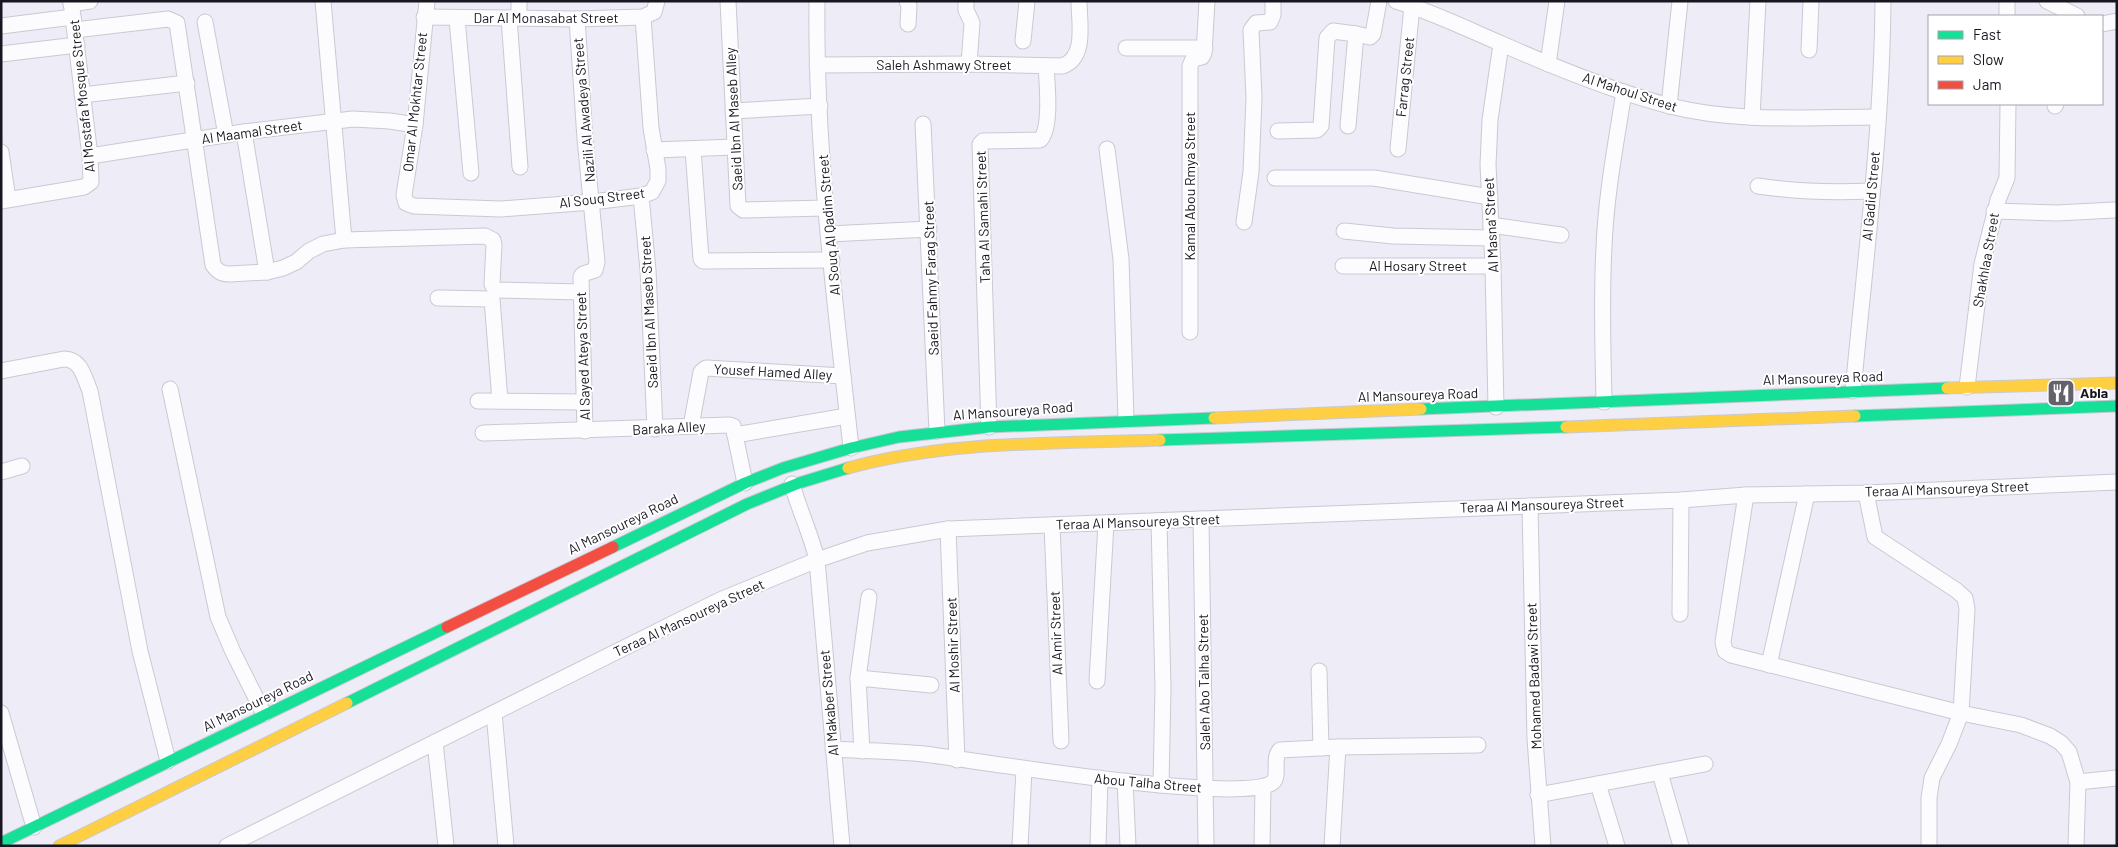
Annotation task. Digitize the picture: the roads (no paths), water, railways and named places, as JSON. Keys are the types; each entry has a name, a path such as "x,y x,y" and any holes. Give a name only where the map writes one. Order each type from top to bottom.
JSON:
{"main road":[{"name":"Al Mansoureya Road","path":"59,846 157,782 168,761 264,714 745,483 783,468 851,448 899,437 937,431 989,427 1126,420 1496,407 1853,391 2117,384"},
{"name":"Al Mansoureya Road","path":"1,843 34,827 157,782 746,504 792,484 866,461 920,451 959,447 1292,437 2117,406"},
{"path":"1292,415 1292,437"}],"street":[{"path":"72,13 90,1"},
{"path":"323,1 344,240"},
{"name":"Omar Al Mokhtar Street","path":"406,203 404,195 415,125 427,1"},
{"path":"518,1 514,18 520,167"},
{"path":"643,17 654,12 658,1"},
{"name":"Saeid Ibn Al Maseb Alley","path":"728,1 739,208 743,210 826,208"},
{"name":"Al Souq Al Qadim Street","path":"817,1 817,65 826,208 851,448"},
{"path":"906,1 909,6 908,24"},
{"path":"966,1 966,10 972,23 969,64"},
{"path":"1023,41 1027,1"},
{"name":"Saleh Ashmawy Street","path":"817,65 969,64 1062,66 1071,62 1077,52 1080,40 1079,1"},
{"path":"1126,48 1205,48 1207,1"},
{"path":"1244,222 1251,172 1254,107 1251,30 1256,23 1270,22 1272,19 1273,1"},
{"path":"1278,131 1318,130 1321,126 1328,35 1336,31 1370,37 1373,34 1379,1"},
{"name":"Al Mahoul Street","path":"1396,1 1416,5 1548,64 1624,92 1669,106 1752,117 1878,117"},
{"path":"1548,64 1557,1"},
{"path":"1669,106 1680,1"},
{"path":"1752,117 1758,1"},
{"path":"1809,50 1812,1"},
{"name":"Al Gadid Street","path":"1853,391 1883,58 1883,1"},
{"path":"2007,1 2007,15"},
{"path":"2053,3 2072,15"},
{"name":"Farrag Street","path":"1398,149 1416,5"},
{"path":"1,26 72,13 168,19 174,21 178,26 213,265 223,274 266,272 283,268 296,262 309,251 323,244 344,240 485,236 492,240 494,245 492,284 495,290 581,292"},
{"name":"Al Mostafa Mosque Street","path":"5,200 84,187 91,182 90,156 72,13"},
{"name":"Dar Al Monasabat Street","path":"424,17 458,19 643,17"},
{"name":"Al Souq Street","path":"406,203 414,206 501,209 592,202 641,196 652,192 658,181 643,17"},
{"path":"458,19 471,173"},
{"name":"Nazili Al Awadeya Street","path":"577,19 585,139 592,202"},
{"path":"2103,24 2117,21"},
{"path":"205,22 226,135"},
{"path":"1348,126 1356,34"},
{"name":"Al Masna' Street","path":"1496,407 1492,231 1488,165 1490,120 1501,44"},
{"path":"1,54 76,45"},
{"name":"Kamal Abou Rmya Street","path":"1190,332 1190,66 1193,59 1202,57 1205,48"},
{"name":"Taha Al Samahi Street","path":"989,427 980,144 983,142 1040,140 1044,136 1047,126 1046,66"},
{"path":"82,94 187,84"},
{"path":"1604,402 1602,323 1604,245 1612,167 1624,92"},
{"name":"Shakhlaa Street","path":"1967,387 1982,264 1994,211 2007,178 2008,105"},
{"path":"733,111 820,106"},
{"name":"Al Maamal Street","path":"90,156 244,132 334,121 369,119 415,125"},
{"name":"Saeid Fahmy Farag Street","path":"923,124 937,431"},
{"path":"244,132 266,272"},
{"path":"654,150 735,147"},
{"path":"693,148 701,258 703,261 832,260"},
{"path":"1107,149 1121,259 1126,420"},
{"path":"1,152 5,200"},
{"path":"1275,178 1374,178 1490,197"},
{"path":"1758,186 1800,192 1872,191"},
{"name":"Saeid Ibn Al Maseb Street","path":"641,196 648,270 655,429"},
{"name":"Al Sayed Ateya Street","path":"585,431 581,292 582,276 595,270 597,262 592,202"},
{"path":"1994,211 2057,213 2114,210"},
{"path":"829,234 929,229"},
{"path":"1344,231 1423,238 1492,231 1561,235"},
{"name":"Al Hosary Street","path":"1343,266 1493,266"},
{"path":"438,298 492,299 500,401"},
{"path":"1,371 64,359 71,359 81,367 90,391 140,651 168,761"},
{"name":"Yousef Hamed Alley","path":"691,426 700,372 706,368 843,376"},
{"path":"170,389 218,617 264,714"},
{"path":"478,401 584,402"},
{"path":"745,483 736,435 847,416"},
{"name":"Baraka Alley","path":"484,434 729,425 732,426 736,435"},
{"path":"1,472 22,466"},
{"name":"Teraa Al Mansoureya Street","path":"228,846 816,554 867,543 948,530 1681,500 1746,495 1866,493 2117,482"},
{"name":"Al Makaber Street","path":"792,484 798,508 816,554 842,846"},
{"path":"1866,493 1875,536 1956,590 1964,598 1967,609 1961,713 1949,744 1932,778 1929,798 1929,846"},
{"path":"1769,664 1806,494"},
{"path":"1746,495 1723,647 1728,654 1961,713 2021,725 2050,736 2061,743 2069,752 2078,782 2076,846"},
{"path":"1680,614 1681,500"},
{"name":"Mohamed Badawi Street","path":"1530,506 1535,739 1543,846"},
{"name":"Saleh Abo Talha Street","path":"1201,519 1206,846"},
{"path":"1159,521 1163,688 1161,785"},
{"path":"1098,681 1106,523"},
{"name":"Al Amir Street","path":"1052,525 1061,741"},
{"name":"Al Moshir Street","path":"948,530 957,760"},
{"path":"862,751 858,678 869,597"},
{"path":"1319,671 1321,748"},
{"path":"858,678 931,685"},
{"path":"1,713 34,827"},
{"path":"494,713 506,846"},
{"path":"435,742 446,846"},
{"path":"1262,846 1263,787 1273,782 1276,778 1276,758 1280,750 1338,747 1478,745"},
{"path":"1332,846 1338,747"},
{"name":"Abou Talha Street","path":"833,749 924,754 1024,770 1161,785 1206,788 1263,787"},
{"path":"1538,795 1705,764"},
{"path":"1020,846 1024,770"},
{"path":"1660,773 1681,846"},
{"path":"1098,846 1100,778"},
{"path":"2078,782 2117,778"},
{"path":"1125,781 1128,846"},
{"path":"1598,784 1617,846"}],"place":[{"name":"Abla","path":"2061,393"}]}
